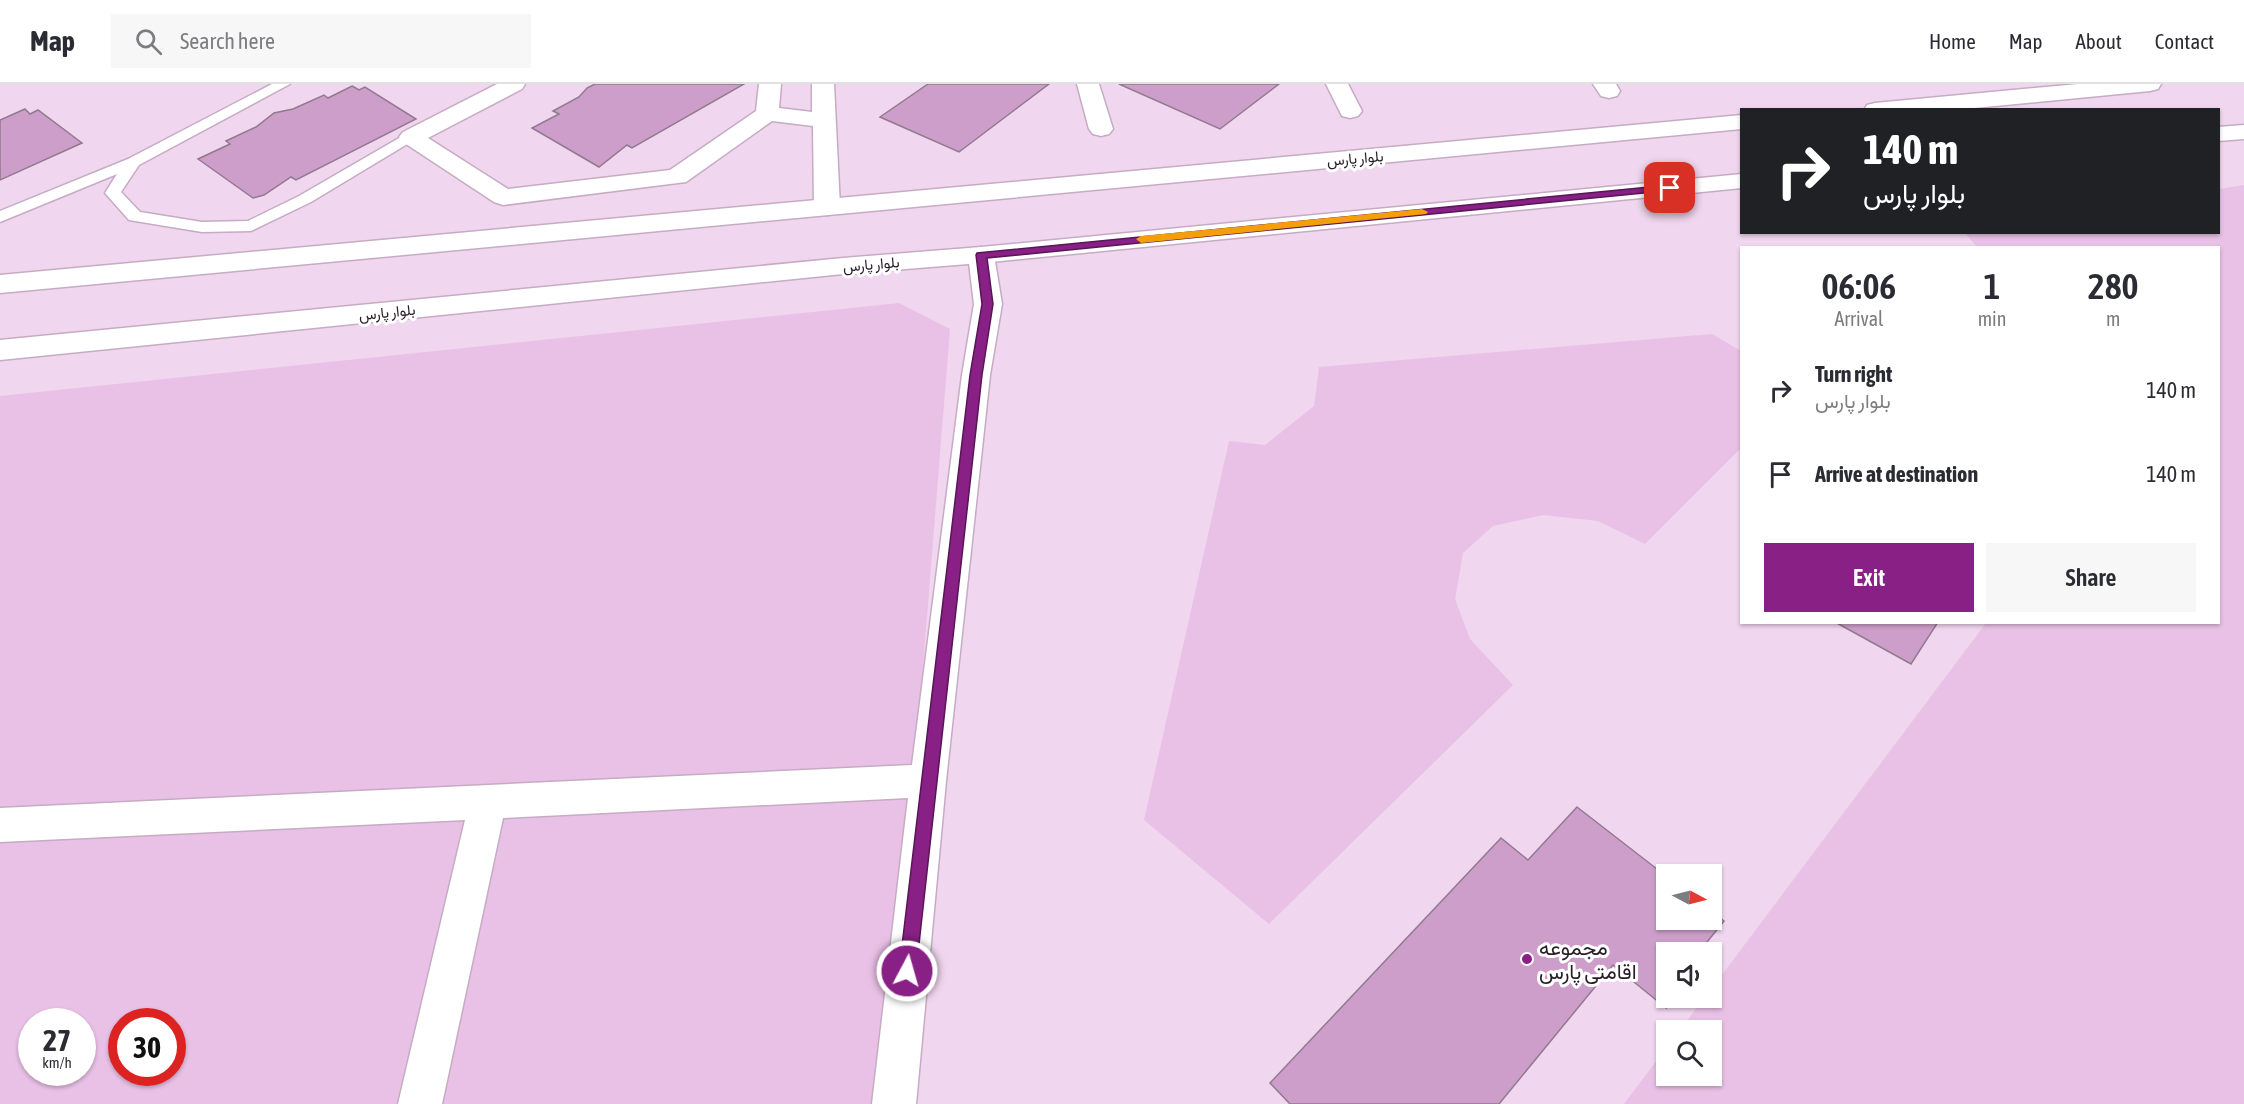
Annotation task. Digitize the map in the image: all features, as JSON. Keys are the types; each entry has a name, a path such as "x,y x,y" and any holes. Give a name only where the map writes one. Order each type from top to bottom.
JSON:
{"main road":[{"path":"514,84 411,137 503,197 677,177 767,114 823,120"},
{"path":"767,114 770,84"},
{"path":"823,84 827,207"},
{"path":"1088,84 1101,129"},
{"path":"1337,84 1350,111"},
{"path":"1896,108 2150,84"},
{"name":"بلوار پارس","path":"0,284 1740,122"},
{"path":"2220,134 2244,132"},
{"name":"بلوار پارس","path":"0,350 843,266 981,255 1740,181"},
{"path":"894,1104 928,781 976,375 988,304 981,255"},
{"path":"0,825 928,781"},
{"path":"420,1104 488,803"}],"lane":[{"path":"0,217 133,162 283,84"},
{"path":"133,162 113,192 135,216 202,226 251,226 305,199 411,137"}],"shaded area":[{"path":"2244,185 2244,1104 1624,1104 1656,1061 1656,1086 1722,1086 1722,1020 1688,1020 1696,1008 1722,1008 1722,975 1985,624 2220,624 2220,246 1976,246 1966,234 2220,234 2220,189"},
{"path":"899,303 950,329 888,1104 0,1104 0,396"},
{"path":"1712,334 1740,350 1740,449 1645,544 1598,521 1543,515 1493,526 1463,553 1455,599 1470,639 1513,685 1269,924 1144,820 1229,441 1265,445 1314,406 1319,367"}],"building":[{"path":"595,84 744,84 632,148 627,145 599,167 532,128 559,114 553,111 579,97 587,88"},
{"path":"928,84 1049,84 959,152 880,117"},
{"path":"1119,84 1279,84 1220,129"},
{"path":"352,86 359,90 365,87 416,119 296,180 291,177 264,195 253,198 198,159 230,144 226,141 256,127 274,113 293,109 324,95 328,98"},
{"path":"25,109 30,114 38,110 82,143 0,180 0,120"},
{"path":"1839,624 1937,624 1911,664"},
{"name":"مجموعه اقامتی پارس","path":"1577,807 1656,868 1656,930 1717,930 1707,942 1656,942 1656,1000 1613,965 1499,1104 1290,1104 1270,1083 1501,838 1528,860"}],"slow traffic":[{"path":"1141,239 1422,212"}],"place":[{"name":"مجموعه اقامتی پارس","path":"1527,959"}],"route":[{"path":"907,971 976,375 988,304 981,255 1670,188"}]}
